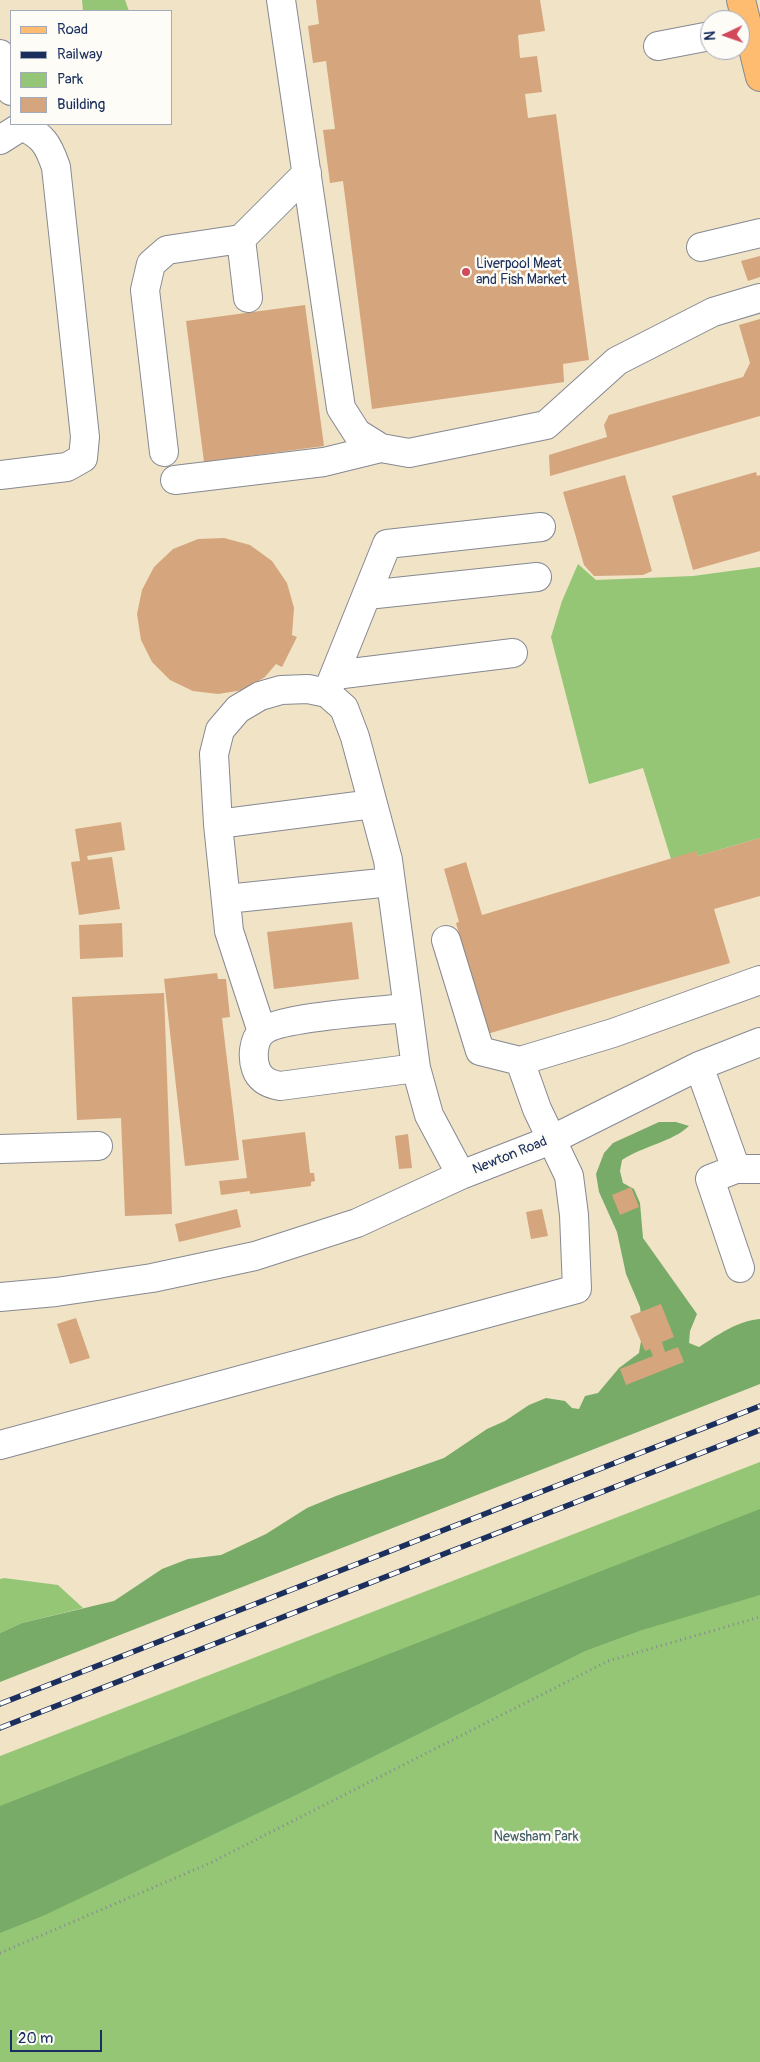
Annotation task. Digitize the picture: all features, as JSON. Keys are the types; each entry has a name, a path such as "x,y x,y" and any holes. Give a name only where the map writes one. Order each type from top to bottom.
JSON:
{"main road":[{"path":"750,42 760,77"}],"street":[{"path":"281,0 341,408 357,433 381,448 409,453 546,424 617,361 713,312 760,298"},
{"path":"658,46 700,38"},
{"path":"0,54 10,88"},
{"path":"0,475 67,467 83,458 85,437 56,166 50,152 38,134 14,130"},
{"path":"164,452 145,290 151,264 168,250 241,239 307,173"},
{"path":"701,247 760,234"},
{"path":"241,239 248,298"},
{"path":"175,480 324,462 381,448"},
{"path":"331,684 387,544 541,527"},
{"path":"367,595 537,577"},
{"path":"262,1032 229,931 218,824 214,754 220,730 238,709 260,696 281,690 308,689 512,653"},
{"path":"331,684 344,708 355,737 389,871 406,1008 416,1068 430,1115 461,1175"},
{"path":"218,824 373,804"},
{"path":"226,899 389,871"},
{"path":"446,940 480,1051 520,1061 613,1033 760,980"},
{"path":"406,1008 292,1021 273,1026 262,1032 255,1042 256,1068 262,1078 270,1084 280,1086 416,1068"},
{"name":"Newton Road","path":"0,1297 56,1292 152,1278 255,1256 357,1224 461,1175 551,1140 699,1066 760,1042"},
{"path":"0,1445 577,1289 574,1215 569,1176 537,1109 520,1061"},
{"path":"699,1066 748,1169 710,1179 740,1268"},
{"path":"0,1149 98,1146"}],"path":[{"path":"0,1953 208,1864 608,1660 760,1617"}],"green space":[{"path":"82,0 125,0 129,10 83,10"},
{"path":"578,564 596,580 693,576 760,567 760,838 698,856 696,852 671,859 643,768 589,784 551,637 562,601"},
{"path":"659,1122 676,1122 689,1126 674,1136 622,1160 620,1171 623,1183 634,1189 640,1203 643,1238 697,1314 690,1331 689,1343 699,1347 736,1326 760,1319 760,1384 0,1682 0,1633 22,1623 114,1601 162,1569 188,1559 221,1555 266,1534 307,1508 444,1458 487,1429 505,1421 529,1405 546,1398 565,1401 572,1408 579,1409 585,1396 598,1393 619,1368 639,1353 643,1329 640,1307 626,1274 617,1232 599,1192 596,1174 604,1153 613,1143"},
{"name":"Newsham Park","path":"760,1462 760,2062 0,2062 0,1756"},
{"path":"760,1509 760,1595 642,1630 585,1651 296,1795 45,1915 0,1933 0,1806"},
{"path":"0,1579 58,1585 83,1608 22,1623 0,1633"}],"building":[{"name":"Liverpool Meat and Fish Market","path":"316,0 540,0 545,31 518,35 520,58 537,56 542,92 525,94 528,118 556,114 589,360 563,364 564,382 372,409 343,181 330,183 323,130 335,129 326,61 313,63 308,26 319,24"},
{"path":"760,256 760,277 748,281 741,261"},
{"path":"305,305 324,446 204,462 186,321"},
{"path":"760,319 760,416 550,476 549,455 607,437 604,425 609,415 743,377 750,363 739,325"},
{"path":"756,472 757,476 760,475 760,551 693,570 672,496"},
{"path":"625,475 652,571 643,575 594,576 584,565 563,492"},
{"path":"224,538 250,545 272,561 287,583 294,608 292,635 297,637 282,667 276,664 265,677 243,690 218,694 193,691 170,680 152,662 141,640 137,614 142,590 154,567 173,549 198,539"},
{"path":"121,822 125,850 87,856 88,860 112,857 120,909 79,915 71,862 80,861 75,829"},
{"path":"760,838 760,896 714,909 730,963 487,1034 456,923 459,922 444,869 466,862 482,915 696,851 698,856"},
{"path":"352,922 359,979 274,989 267,932"},
{"path":"122,923 123,957 80,959 79,925"},
{"path":"217,973 218,979 226,979 230,1017 222,1018 239,1160 185,1166 164,979"},
{"path":"164,993 172,1214 125,1216 121,1118 77,1120 72,997"},
{"path":"305,1132 310,1173 314,1173 315,1181 311,1182 311,1186 250,1194 250,1191 221,1195 219,1181 247,1178 242,1140"},
{"path":"408,1134 412,1168 399,1169 395,1136"},
{"path":"631,1187 639,1207 620,1215 612,1195"},
{"path":"237,1209 241,1227 179,1242 175,1224"},
{"path":"542,1209 548,1236 531,1239 526,1212"},
{"path":"661,1304 674,1337 662,1342 665,1352 678,1347 684,1362 626,1385 620,1369 653,1356 650,1349 645,1351 630,1316"},
{"path":"76,1318 90,1358 70,1364 57,1324"}],"railway":[{"path":"0,1704 760,1406"},
{"path":"0,1728 760,1430"}],"place":[{"name":"Liverpool Meat and Fish Market","path":"466,272"}]}
